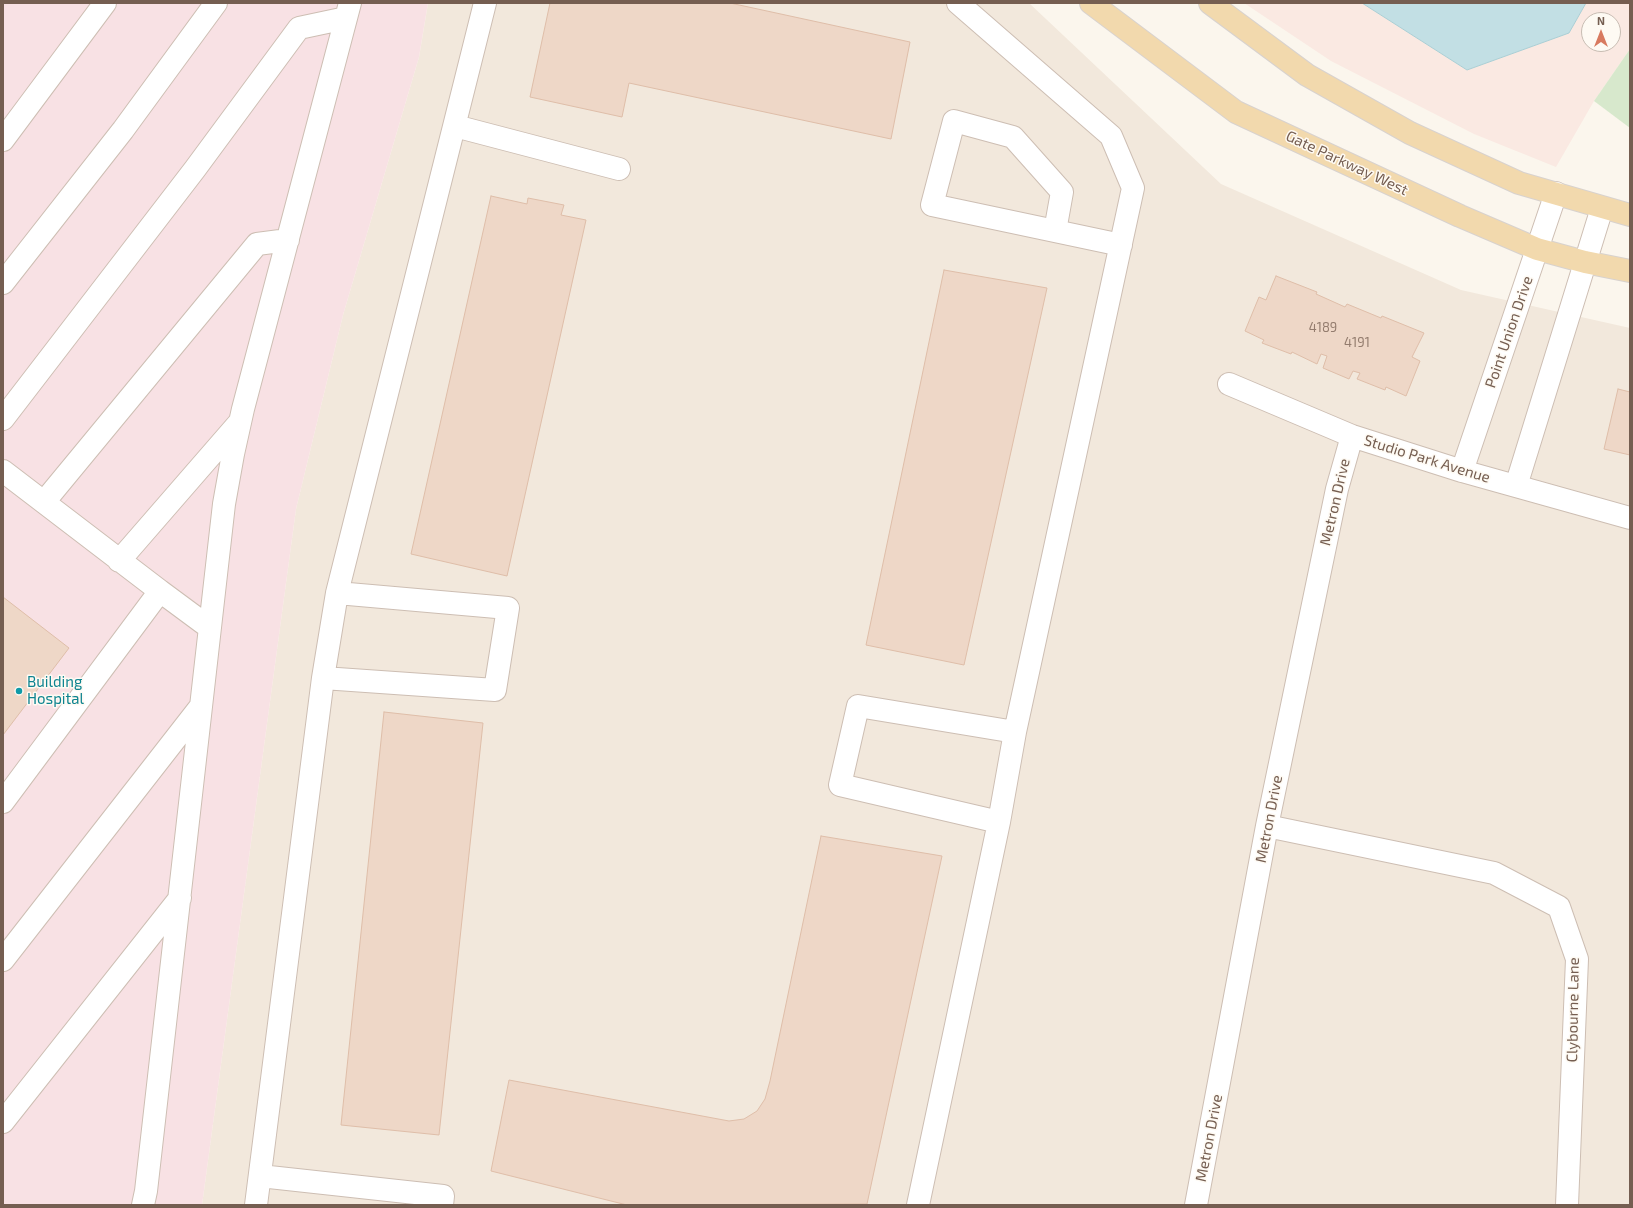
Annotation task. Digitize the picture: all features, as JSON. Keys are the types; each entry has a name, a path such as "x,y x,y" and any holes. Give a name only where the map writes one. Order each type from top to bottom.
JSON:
{"main road":[{"name":"Gate Parkway West","path":"1091,3 1236,112 1460,216 1537,248 1585,262 1630,271"},
{"path":"1210,3 1307,75 1410,133 1519,183 1630,215"}],"street":[{"path":"3,140 105,3"},
{"path":"3,283 123,130 216,3"},
{"path":"256,1205 323,678 337,593 486,3"},
{"path":"918,1205 999,822 1015,732 1133,188 1112,136 958,3"},
{"path":"143,1205 146,1191 180,898 224,504 240,421 348,11"},
{"path":"3,419 195,169 299,28 348,11"},
{"path":"1055,231 1062,192 1013,137 954,121 932,205 1121,245"},
{"path":"454,126 619,169"},
{"name":"Point Union Drive","path":"1462,471 1556,193"},
{"path":"1516,486 1602,208"},
{"path":"44,502 257,244 288,240"},
{"name":"Studio Park Avenue","path":"1229,384 1352,436 1462,471 1630,518"},
{"path":"120,561 240,421"},
{"name":"Metron Drive","path":"1196,1205 1267,826 1337,489 1352,436"},
{"path":"3,471 210,628"},
{"path":"3,802 160,591"},
{"path":"323,678 495,690 508,608 337,593"},
{"path":"3,960 201,706"},
{"path":"999,822 840,785 858,706 1015,732"},
{"name":"Clybourne Lane","path":"1267,826 1494,873 1559,907 1577,959 1567,1205"},
{"path":"3,1122 180,898"},
{"path":"260,1176 443,1196 442,1205"}],"shaded area":[{"path":"3,3 428,3 419,57 343,315 296,509 202,1205 3,1205"},
{"path":"428,3 1029,3 1221,184 1461,290 1630,328 1630,1205 202,1205 296,509 343,315 419,57"},
{"path":"1244,3 1362,3 1467,70 1569,33 1586,3 1630,3 1630,49 1594,101 1556,167 1474,134 1331,61"}],"green space":[{"path":"1630,49 1630,128 1594,101"}],"water":[{"path":"1362,3 1586,3 1569,33 1467,70"}],"building":[{"path":"550,3 730,3 910,42 891,139 629,83 622,117 530,97"},
{"path":"491,196 527,204 528,198 564,205 561,215 586,220 507,576 411,554"},
{"path":"944,270 1047,288 964,665 866,645"},
{"path":"1276,276 1317,292 1316,294 1345,307 1347,304 1424,333 1412,357 1420,361 1406,396 1386,387 1385,390 1357,379 1360,373 1353,371 1349,379 1323,368 1327,356 1321,354 1317,364 1292,352 1291,354 1262,343 1264,340 1245,331 1259,297 1266,300"},
{"path":"1618,389 1630,392 1630,455 1604,449"},
{"name":"Building Hospital","path":"3,597 69,648 3,735"},
{"path":"384,712 483,723 439,1135 341,1125"},
{"path":"821,836 942,856 867,1204 627,1205 491,1171 509,1080 729,1121 744,1119 757,1111 765,1099 770,1081"}],"place":[{"name":"Building Hospital","path":"19,691"}]}
